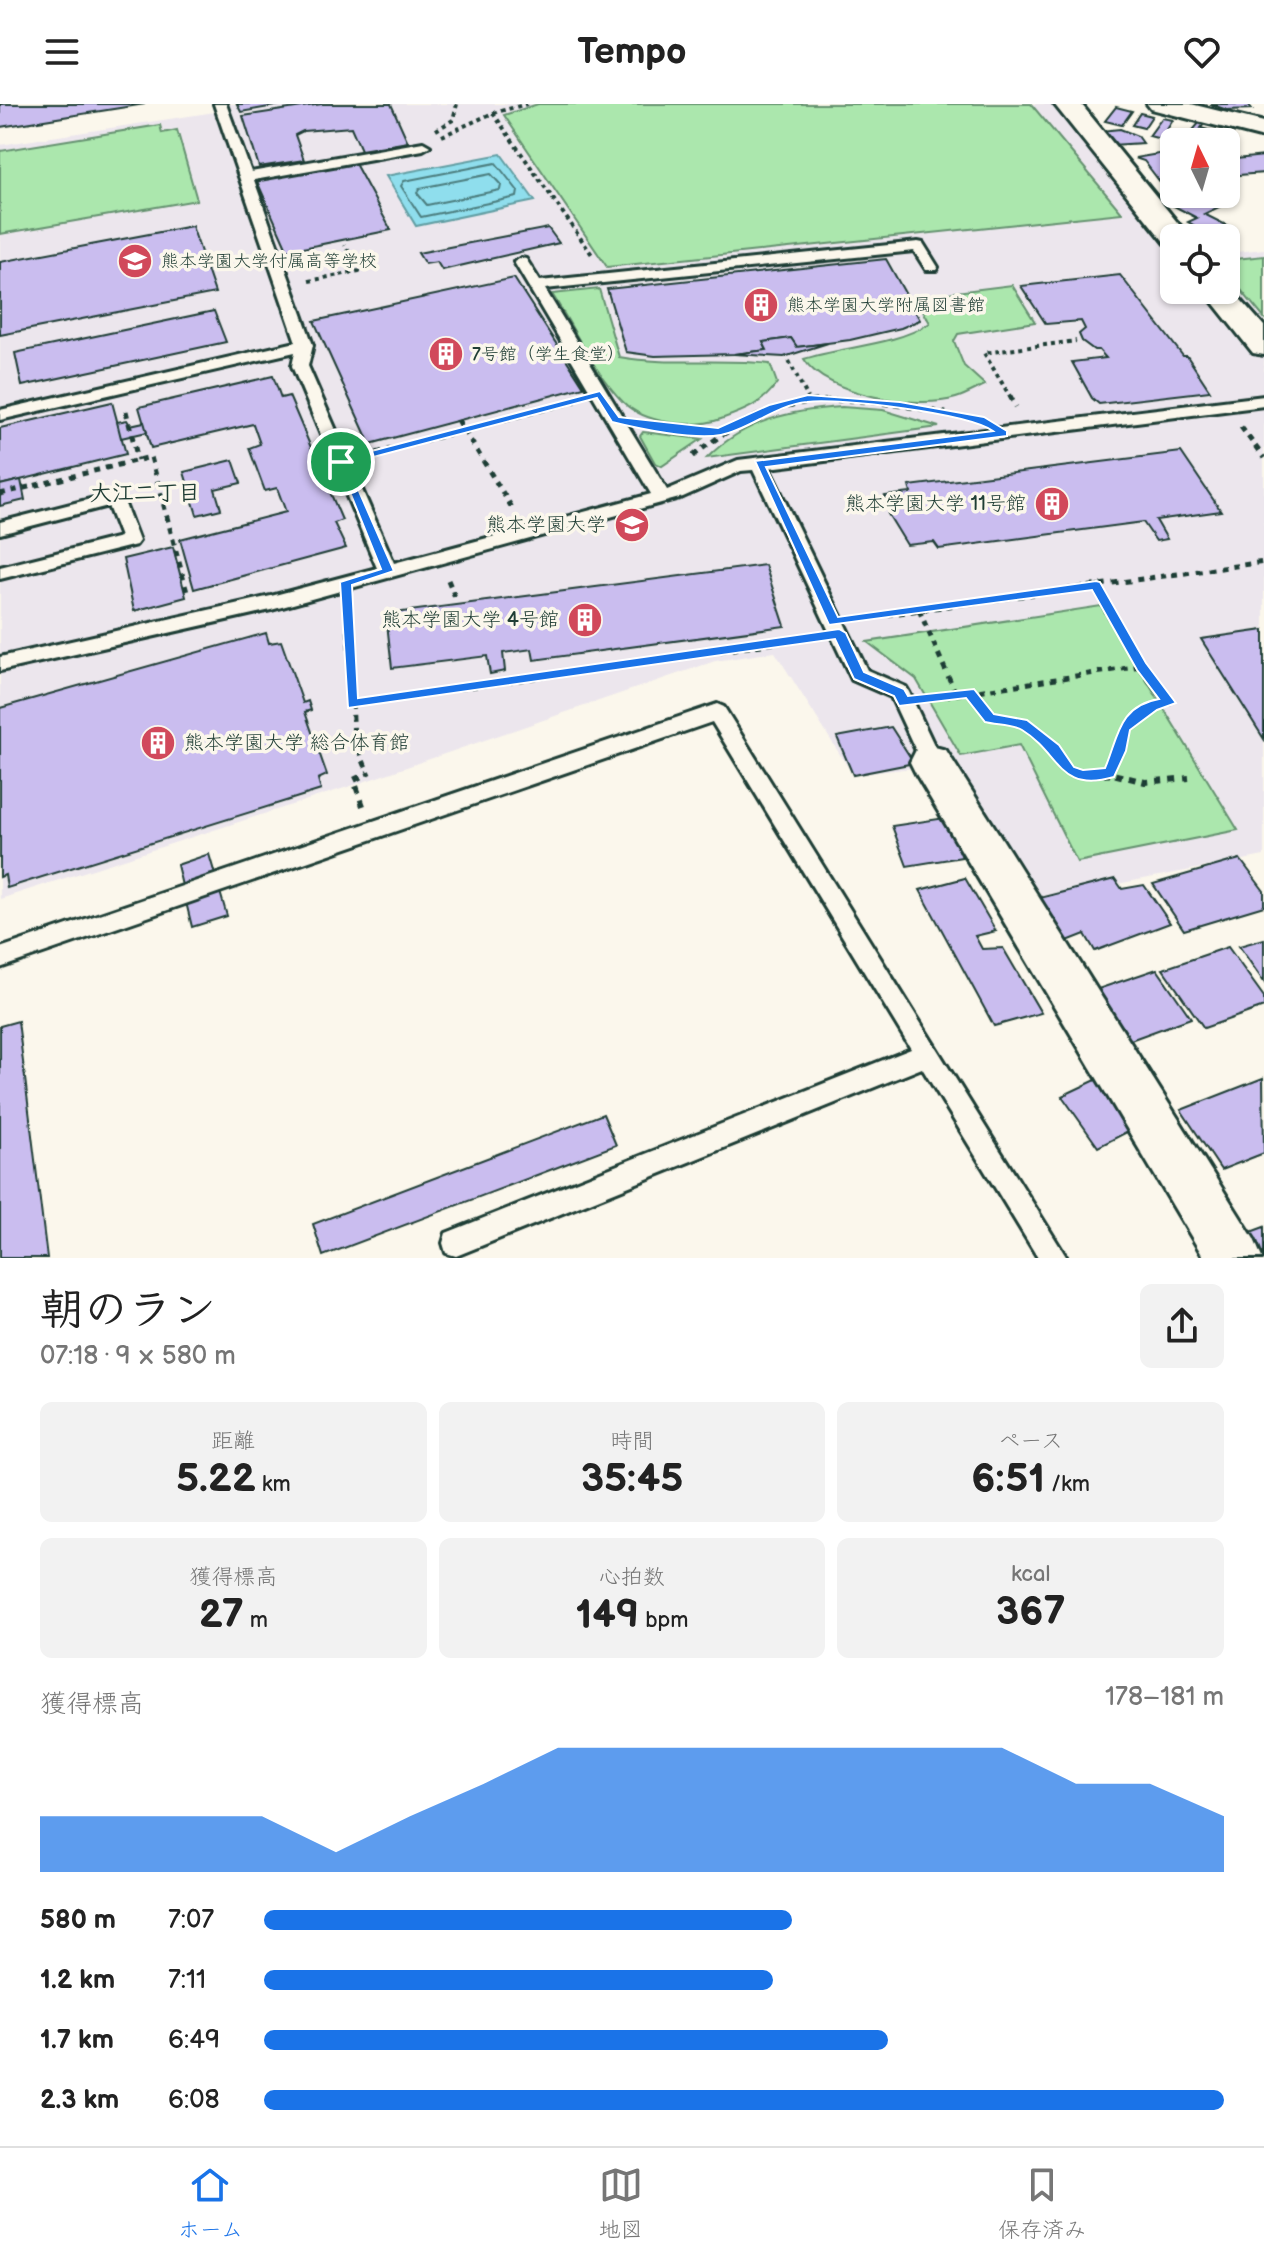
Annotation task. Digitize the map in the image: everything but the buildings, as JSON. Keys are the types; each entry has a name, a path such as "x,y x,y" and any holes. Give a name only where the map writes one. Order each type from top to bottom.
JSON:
{"street":[{"path":"1067,104 1165,224"},
{"path":"1160,104 1264,130"},
{"path":"1230,304 1264,346"},
{"path":"931,762 1235,1258"}],"lane":[{"path":"220,104 305,345 300,366 388,571"},
{"path":"246,177 423,146"},
{"path":"669,495 615,420 528,274 918,246 931,267"},
{"path":"0,415 305,345"},
{"path":"0,664 271,603 669,495 738,466 1264,401"},
{"path":"759,464 859,675 899,692 931,762"},
{"path":"0,528 114,499 130,541 0,573"},
{"path":"0,958 717,712 1053,1258"},
{"path":"456,1243 928,1054"}],"path":[{"path":"423,146 493,113 527,104"},
{"path":"493,113 597,262 528,274"},
{"path":"285,287 359,271 345,245"},
{"path":"1030,430 984,353 1076,341"},
{"path":"789,361 808,398"},
{"path":"120,387 138,460"},
{"path":"341,462 600,394"},
{"path":"669,495 687,461 719,432 773,407 808,398 900,405 984,420 1004,433"},
{"path":"1224,405 1264,458"},
{"path":"458,420 527,532"},
{"path":"615,420 719,432"},
{"path":"352,704 836,628 919,610 1264,562"},
{"path":"346,582 354,738 369,775 354,780 372,830"},
{"path":"1096,585 1141,666 1169,703 1153,705 1124,728 1119,751 1109,773"},
{"path":"919,610 956,694"},
{"path":"903,702 1141,666"},
{"path":"969,692 990,718 1023,723 1054,749 1069,771 1083,776 1109,773 1145,782 1189,778"}],"shaded area":[{"name":"熊本学園大学","path":"213,104 1053,104 1160,240 1160,304 1240,304 1240,252 1264,249 1264,856 1028,901 946,764 853,775 775,652 715,661 360,783 0,899 0,145 215,112"}],"green space":[{"path":"538,104 1031,104 1122,213 607,267 504,115"},
{"path":"160,125 162,133 177,130 197,200 0,234 0,151"},
{"path":"1264,256 1264,318 1240,289 1240,259"},
{"path":"1012,285 1035,322 958,334 954,341 964,366 985,385 960,397 919,402 874,396 831,382 815,372 804,359 916,331 930,323 915,297"},
{"path":"599,289 619,357 770,364 777,383 752,406 710,422 683,424 656,420 632,409 603,378 552,294"},
{"path":"842,407 883,410 939,427 707,458 737,434 770,419"},
{"path":"643,432 702,439 662,466 655,463 640,436"},
{"path":"1101,606 1238,830 1077,862 1019,745 961,756 916,679 867,642"}],"water":[{"path":"501,154 535,201 416,226 386,176"}],"place":[{"name":"熊本学園大学付属高等学校","path":"135,261"},
{"name":"熊本学園大学附属図書館","path":"761,305"},
{"name":"7号館（学生食堂）","path":"446,354"},
{"name":"熊本学園大学 11号館","path":"1052,504"},
{"name":"熊本学園大学","path":"632,525"},
{"name":"熊本学園大学 4号館","path":"585,620"},
{"name":"熊本学園大学 総合体育館","path":"158,743"}],"district":[{"name":"大江二丁目","path":"145,493"}],"route":[{"path":"600,394 615,420 719,432 773,407 808,398 900,405 984,420 1004,433 759,464 834,622 1096,585 1141,666 1169,703 1153,705 1124,728 1119,751 1109,773 1083,776 1069,771 1054,749 1023,723 990,718 969,692 903,702 899,692 859,675 839,633 352,704 346,582 388,571 341,462 600,394"}]}
